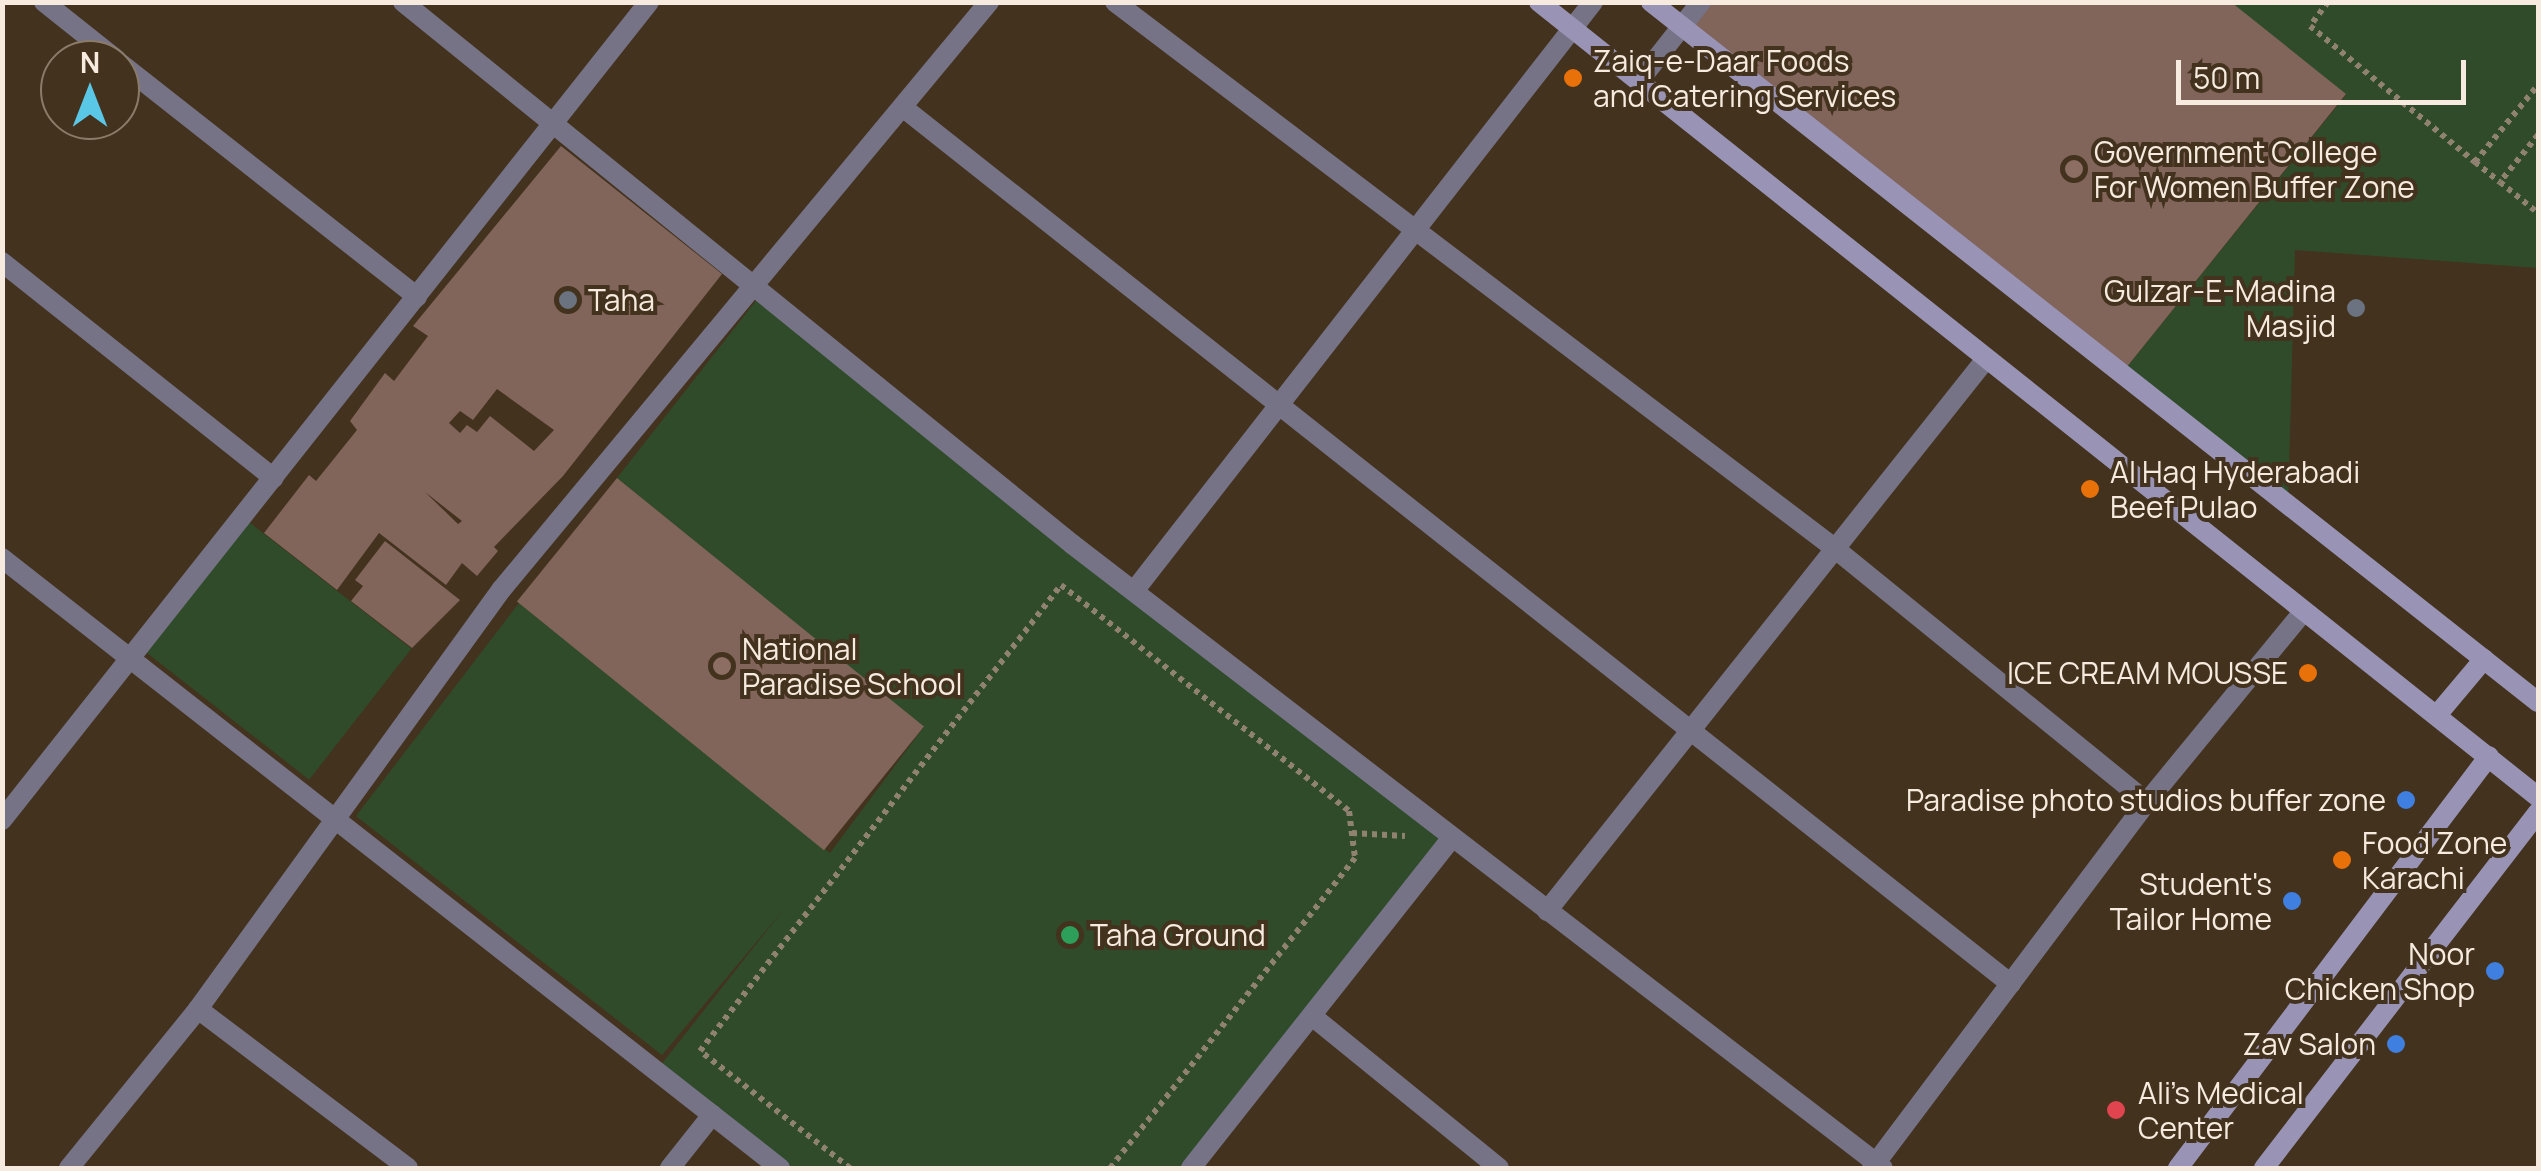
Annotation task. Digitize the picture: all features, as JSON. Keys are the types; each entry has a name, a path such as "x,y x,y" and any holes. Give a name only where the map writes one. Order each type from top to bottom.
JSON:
{"main road":[{"path":"1539,2 2538,796"},
{"path":"1652,2 2538,702"},
{"path":"2438,715 2484,659"},
{"path":"2178,1168 2489,756"},
{"path":"2264,1168 2538,812"}],"street":[{"path":"44,2 92,40"},
{"path":"403,2 1134,591 1877,1167 2148,802 2304,612"},
{"path":"2,820 650,2"},
{"path":"69,1168 198,1009 500,590 750,284 906,109 989,2"},
{"path":"1115,2 1833,547 2148,802"},
{"path":"1134,591 1593,2"},
{"path":"1639,81 1700,2"},
{"path":"140,78 417,297"},
{"path":"906,109 2011,984"},
{"path":"2,262 274,478"},
{"path":"1546,911 1986,358"},
{"path":"2,558 780,1168"},
{"path":"1191,1168 1451,838"},
{"path":"198,1009 408,1168"},
{"path":"1312,1016 1499,1168"},
{"path":"670,1168 712,1115"}],"path":[{"path":"2328,2 2310,26 2538,212"},
{"path":"2475,162 2538,85"},
{"path":"2500,182 2538,135"},
{"path":"850,1168 700,1051 1061,584 1349,811 1355,858 1110,1168"}],"green space":[{"path":"2231,3 2538,3 2538,268 2295,250 2288,508 2122,373 2346,95"},
{"path":"762,293 1451,839 1191,1168 780,1168 656,1071 784,909 662,1055 356,816 519,603 830,853 923,728 617,478"},
{"path":"249,522 411,649 309,780 147,653"}],"building":[{"name":"Government College For Women Buffer Zone","path":"1701,2 2231,2 2346,94 2122,373 1682,28"},
{"path":"561,146 722,274 563,476 494,547 498,551 477,576 462,563 446,585 379,533 337,590 264,533 309,475 316,481 357,430 350,421 385,373 394,381 428,336 413,326","holes":["497,389 554,430 534,451 490,416 477,432 467,425 460,433 449,423 460,411 473,420","425,492 462,521 458,524"]},
{"name":"National Paradise School","path":"617,478 924,727 824,850 517,602"},
{"path":"385,541 460,600 412,648 351,601 363,586 355,580"}],"place":[{"name":"Zaiq-e-Daar Foods and Catering Services","path":"1573,78"},
{"name":"Government College For Women Buffer Zone","path":"2074,169"},
{"name":"Taha","path":"568,300"},
{"name":"Gulzar-E-Madina Masjid","path":"2356,308"},
{"name":"Al Haq Hyderabadi Beef Pulao","path":"2090,489"},
{"name":"National Paradise School","path":"722,666"},
{"name":"ICE CREAM MOUSSE","path":"2308,673"},
{"name":"Paradise photo studios buffer zone","path":"2406,800"},
{"name":"Food Zone Karachi","path":"2342,860"},
{"name":"Student's Tailor Home","path":"2292,901"},
{"name":"Taha Ground","path":"1070,935"},
{"name":"Noor Chicken Shop","path":"2495,971"},
{"name":"Zav Salon","path":"2396,1044"},
{"name":"Ali's Medical Center","path":"2116,1110"}]}
